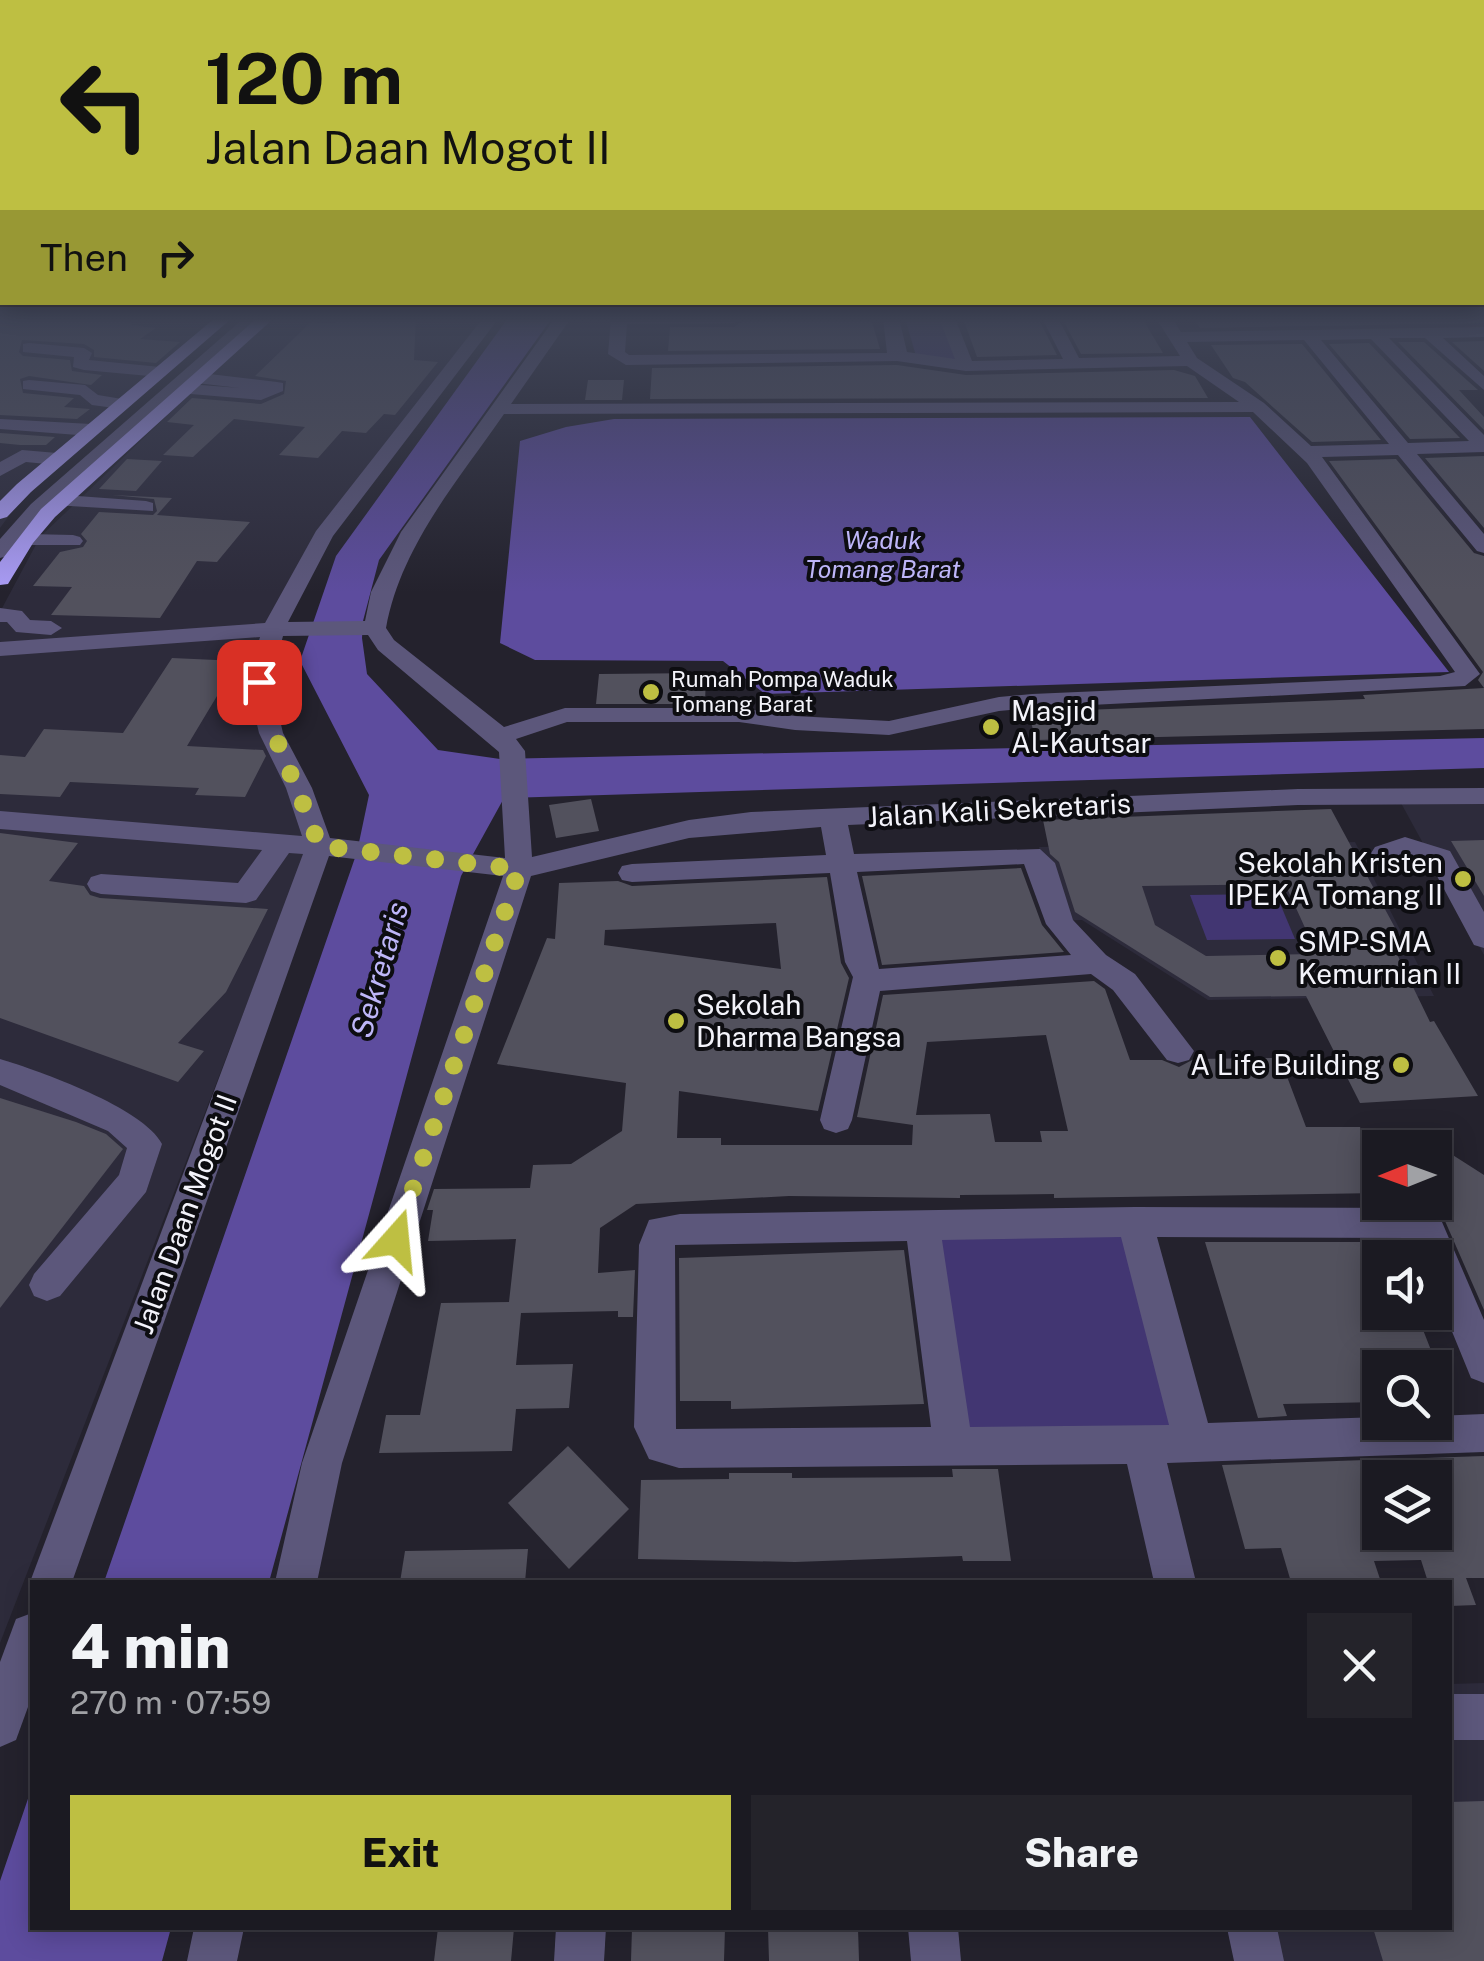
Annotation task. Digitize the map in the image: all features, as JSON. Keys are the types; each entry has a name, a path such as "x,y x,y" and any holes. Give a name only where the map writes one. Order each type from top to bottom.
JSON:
{"highway":[{"path":"0,513 116,410"},
{"path":"0,579 24,540 60,501 160,410"}],"street":[{"path":"0,532 25,504 134,410"},
{"path":"0,552 38,508 149,410"},
{"path":"330,847 271,732 259,682 273,629 322,536 420,410"},
{"path":"296,1580 322,1463 506,868 517,818 506,743 386,646 373,628 382,592 411,532 497,410"},
{"path":"506,743 566,715 738,716 794,724 889,728 1032,701 1440,683 1464,678 1468,674 1307,452 1260,410"},
{"path":"1371,410 1484,547"},
{"path":"1449,410 1484,446"},
{"path":"0,424 92,430"},
{"path":"1410,457 1484,446"},
{"path":"1307,452 1484,464"},
{"path":"0,470 22,456 57,459"},
{"path":"0,486 24,488"},
{"path":"60,501 146,507"},
{"path":"24,540 73,541"},
{"path":"0,615 14,616 24,627 51,628"},
{"path":"0,649 273,629 373,628"},
{"name":"Jalan Kali Sekretaris","path":"506,868 690,829 833,817 1298,797 1484,796"},
{"path":"833,817 860,962 868,977 836,1120"},
{"path":"0,820 330,847 506,868"},
{"path":"101,884 246,893 282,843"},
{"path":"1385,852 1405,846 1440,857 1484,938"},
{"name":"Jalan Daan Mogot II","path":"53,1580 330,847"},
{"path":"632,873 844,861 1036,858 1060,924 1096,964 1124,982 1178,1051"},
{"path":"868,977 885,982 1096,964"},
{"path":"0,1071 120,1122 145,1144 134,1182 47,1285"},
{"path":"1135,1222 1193,1442"},
{"path":"1484,1365 1430,1233 1419,1223 1135,1222 661,1230 657,1244 654,1427 664,1445 678,1449 1142,1445 1484,1433"},
{"path":"922,1224 953,1447"},
{"path":"1142,1445 1174,1580"},
{"path":"0,1724 30,1640"},
{"path":"1452,1717 1484,1717"},
{"path":"212,1961 219,1930"},
{"path":"579,1961 581,1930"},
{"path":"933,1930 936,1961"},
{"path":"1252,1930 1259,1961"}],"shaded area":[{"path":"0,410 115,410 36,479 0,528"},
{"path":"173,410 417,410 324,525 253,679 308,846 0,1643 0,612 40,537"},
{"name":"Sekolah Kristen IPEKA Tomang II","path":"1484,801 1484,955 1401,803"},
{"name":"SMP-SMA Kemurnian II","path":"1355,842 1434,996 1208,1000 1082,920 1058,921 1039,847"},
{"path":"1276,894 1295,939 1207,940 1190,895"},
{"path":"1131,1224 1187,1437 959,1440 928,1227"},
{"path":"1484,1683 1484,1961 1235,1961 1227,1930 1452,1930 1452,1684"}],"water":[{"name":"Sekretaris","path":"442,410 487,410 379,560 363,621 367,674 438,750 500,759 1484,738 1484,768 504,798 461,876 270,1580 105,1580 357,852 369,795 300,661 336,556"},
{"name":"Waduk Tomang Barat","path":"1250,417 1449,672 765,694 723,661 535,660 500,643 520,441 566,427 614,419"},
{"path":"30,1793 30,1930 170,1930 162,1961 0,1961 0,1881"}],"building":[{"path":"0,410 89,410 77,419 0,415"},
{"path":"180,410 399,410 395,415 384,414 366,433 342,431 318,458 279,455 305,427 234,419 193,457 163,455 194,425 167,422"},
{"path":"1276,410 1356,410 1381,440 1312,442"},
{"path":"1385,410 1433,410 1460,438 1410,439"},
{"path":"1464,410 1477,410 1484,417 1484,430"},
{"path":"0,433 55,437 46,445 20,445 0,443"},
{"path":"1484,456 1484,528 1425,458"},
{"path":"127,459 162,461 136,491 99,489"},
{"path":"1396,459 1474,553 1484,556 1484,688 1478,680 1483,672 1329,461"},
{"path":"112,495 172,498 157,515 250,522 217,562 197,561 160,618 51,615 72,587 33,586 60,552 83,547 87,541 81,534 99,512 153,515 157,511 154,499"},
{"path":"172,658 238,661 187,746 263,750 266,756 245,797 195,795 199,788 70,782 60,797 0,794 0,755 25,757 44,729 123,733"},
{"name":"Rumah Pompa Waduk Tomang Barat","path":"706,673 705,704 596,704 599,674"},
{"path":"1484,688 1484,729 1036,740 1030,719 1035,719 1032,712 1365,699 1363,695"},
{"path":"591,799 599,831 556,838 549,805"},
{"name":"SMP-SMA Kemurnian II","path":"1331,809 1407,950 1395,950 1430,1022 1434,1021 1478,1096 1360,1103 1306,996 1210,997 1075,912 1059,862 1050,854 1043,820","holes":["1285,884 1317,954 1206,956 1155,925 1142,886"]},
{"path":"0,833 78,843 49,881 84,886 90,895 100,898 268,909 226,992 178,1043 204,1051 178,1082 0,1018"},
{"path":"1484,840 1484,896 1451,841"},
{"path":"1021,868 1042,925 1064,952 882,965 862,876"},
{"path":"827,877 841,963 849,978 818,1111 679,1091 677,1138 721,1138 721,1145 912,1145 913,1125 857,1117 883,995 1094,981 1105,989 1130,1060 1162,1060 1179,1067 1194,1059 1280,1058 1306,1127 1360,1127 1362,1193 1054,1198 1054,1194 960,1198 789,1196 636,1204 600,1228 598,1273 635,1270 633,1317 618,1317 618,1311 521,1313 516,1365 573,1364 569,1408 516,1409 512,1451 379,1453 386,1415 420,1415 441,1303 509,1302 516,1239 428,1241 433,1210 427,1210 434,1189 530,1188 533,1165 571,1164 622,1131 626,1083 497,1064 547,938 555,939 559,883 618,881 632,886","holes":["776,923 781,969 604,945 605,930","1046,1035 1068,1131 1040,1131 1042,1142 995,1142 990,1114 916,1115 927,1042"]},
{"path":"0,1098 106,1134 123,1149 0,1308"},
{"path":"1452,1155 1484,1175 1484,1310 1445,1221 1452,1220"},
{"path":"1205,1242 1362,1242 1362,1330 1423,1330 1431,1350 1362,1350 1362,1402 1283,1404 1287,1416 1258,1418"},
{"path":"904,1250 924,1404 731,1409 731,1401 680,1401 679,1258"},
{"path":"568,1446 629,1509 569,1569 508,1503"},
{"path":"1484,1456 1484,1578 1466,1578 1476,1605 1452,1606 1452,1580 1427,1580 1421,1560 1374,1561 1380,1580 1290,1580 1281,1548 1245,1549 1222,1465 1362,1460 1362,1550 1452,1550 1452,1460 1368,1460"},
{"path":"952,1469 998,1469 1011,1561 963,1561 962,1556 795,1562 638,1559 641,1480 729,1479 729,1473 792,1473 792,1478 953,1477"},
{"path":"528,1549 525,1580 400,1580 405,1551"},
{"path":"1484,1801 1484,1961 1383,1961 1374,1930 1452,1930 1452,1802"},
{"path":"438,1930 514,1930 511,1961 434,1961"},
{"path":"632,1930 725,1930 724,1961 631,1961"},
{"path":"768,1930 858,1930 859,1961 769,1961"}],"place":[{"name":"Rumah Pompa Waduk Tomang Barat","path":"651,692"},
{"name":"Masjid Al-Kautsar","path":"991,727"},
{"name":"Sekolah Kristen IPEKA Tomang II","path":"1463,879"},
{"name":"SMP-SMA Kemurnian II","path":"1278,958"},
{"name":"Sekolah Dharma Bangsa","path":"676,1021"},
{"name":"A Life Building","path":"1401,1065"}],"route":[{"path":"259,682 271,732 299,788 319,846 519,869 396,1240"}]}
